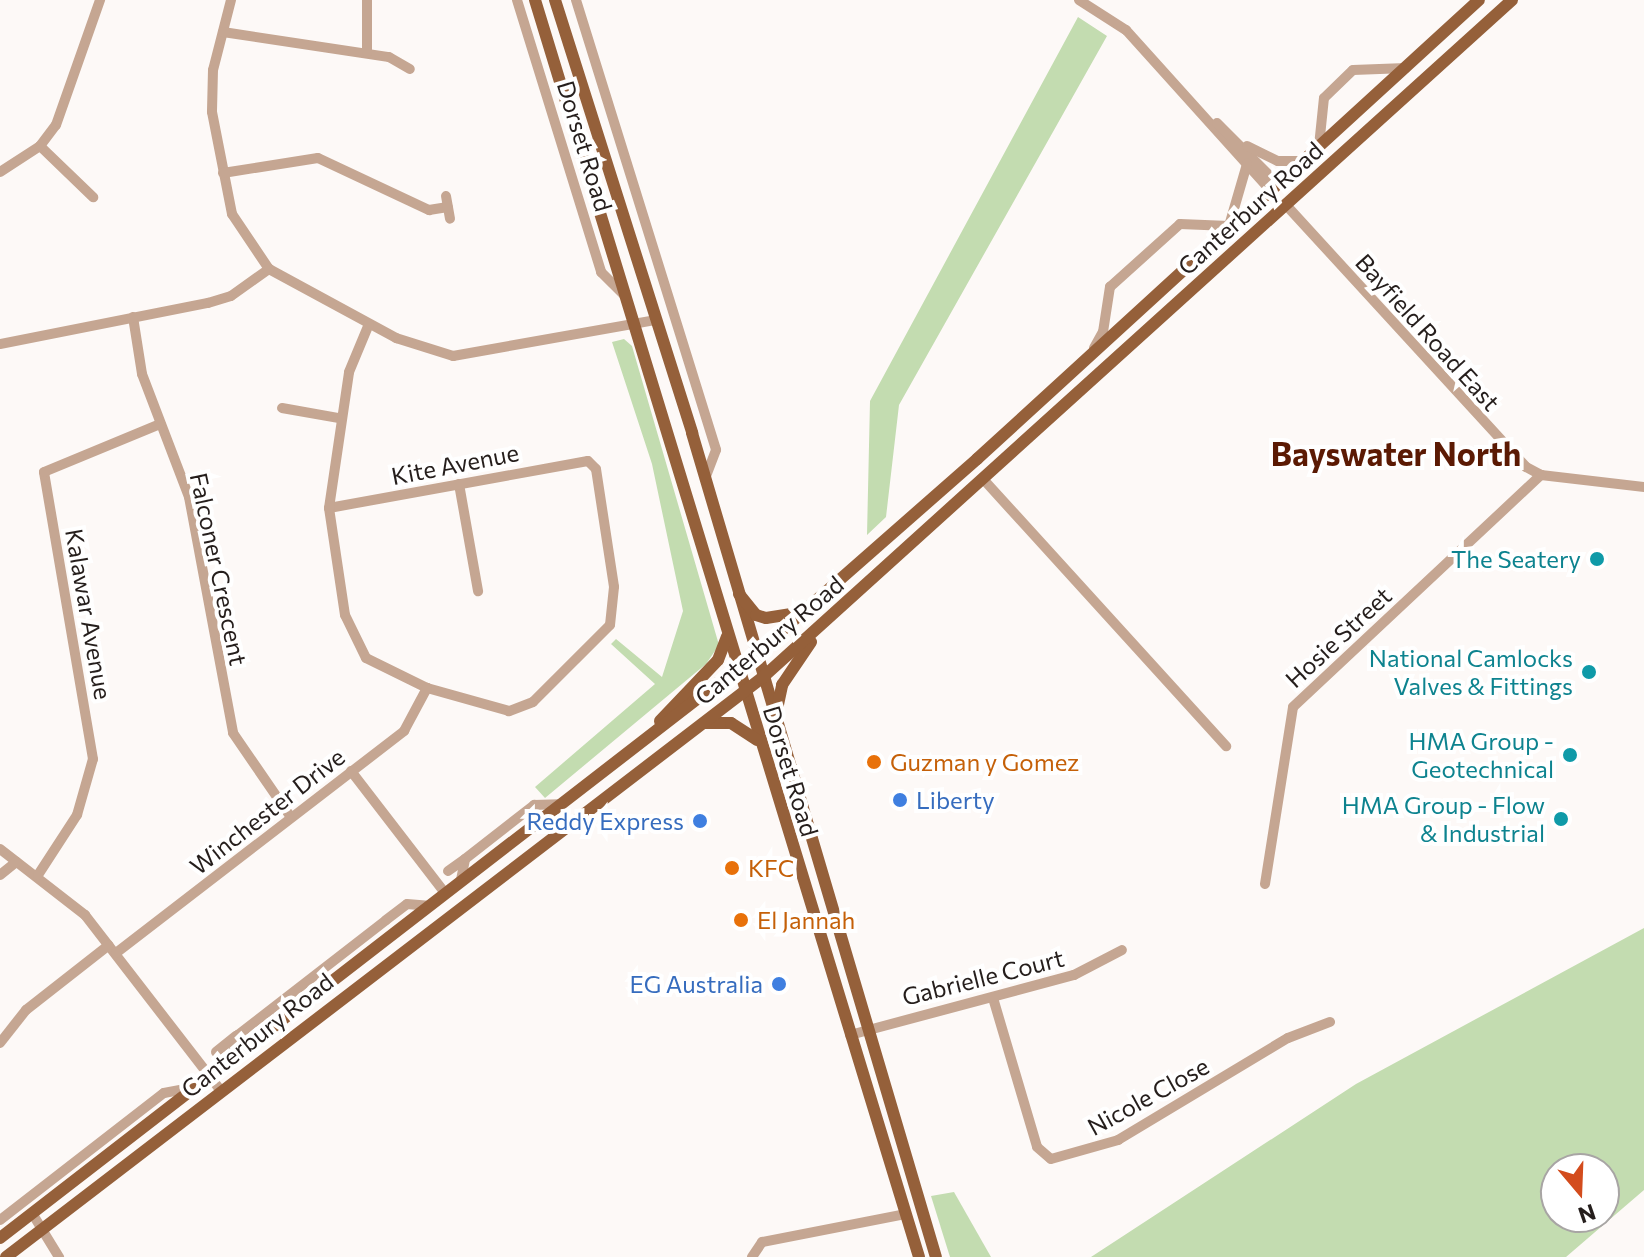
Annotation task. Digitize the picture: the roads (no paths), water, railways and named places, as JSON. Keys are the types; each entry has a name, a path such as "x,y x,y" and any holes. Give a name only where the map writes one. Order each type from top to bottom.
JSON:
{"main road":[{"name":"Dorset Road","path":"535,0 759,742 919,1257"},
{"name":"Dorset Road","path":"555,0 705,479 754,655 936,1257"},
{"name":"Canterbury Road","path":"0,1238 754,655 1068,377 1229,226 1479,0"},
{"name":"Canterbury Road","path":"6,1257 762,678 823,627 1512,0"},
{"path":"1274,187 1286,205"},
{"path":"1068,377 1082,391"},
{"path":"735,589 756,615 766,618 804,611"},
{"path":"776,721 782,685 823,627"},
{"path":"633,749 718,660 727,637"},
{"path":"705,723 740,726 759,742"},
{"path":"445,893 458,910"},
{"path":"906,1214 922,1209"}],"street":[{"path":"0,172 40,146 56,125 100,0"},
{"path":"231,0 211,96 223,173 240,231 269,269 369,324 425,350 468,357 655,320"},
{"path":"367,0 367,53"},
{"name":"Dorset Road","path":"517,0 601,272 626,297"},
{"name":"Dorset Road","path":"576,0 716,450 705,479"},
{"path":"1079,0 1126,30 1197,107 1238,141 1278,161 1302,161"},
{"path":"223,32 367,53 396,59 410,69"},
{"path":"1319,146 1324,98 1353,70 1406,68"},
{"path":"1211,120 1247,164 1274,187"},
{"path":"1238,141 1274,187"},
{"path":"40,146 93,197"},
{"name":"Dorset Road","path":"610,176 622,152"},
{"path":"223,173 318,158 429,210 449,213 446,196"},
{"path":"1088,358 1103,332 1105,295 1115,282 1180,224 1229,226 1247,164"},
{"name":"Bayfield Road East","path":"1286,205 1507,449 1541,475"},
{"path":"0,344 231,296 269,269"},
{"name":"Falconer Crescent","path":"133,317 142,374 189,497 233,733 290,816"},
{"path":"369,324 352,361 339,418 329,508 342,603 358,649 375,667 427,688"},
{"path":"282,408 339,418"},
{"name":"Kalawar Avenue","path":"38,875 77,815 93,759 44,472 160,424"},
{"name":"Kite Avenue","path":"329,508 588,461 596,469 614,587 614,612 603,636 521,709 485,708 427,688"},
{"path":"1541,475 1644,487"},
{"name":"Hosie Street","path":"1265,884 1293,707 1541,475"},
{"path":"984,480 1226,746"},
{"path":"459,484 478,591"},
{"name":"Winchester Drive","path":"0,1043 26,1010 404,731 427,688"},
{"path":"351,771 445,893"},
{"name":"Canterbury Road","path":"448,871 534,805 559,804"},
{"path":"0,849 66,897 112,949 223,1089"},
{"path":"461,880 465,859"},
{"path":"0,875 16,862"},
{"name":"Canterbury Road","path":"216,1052 404,906 428,906"},
{"name":"Gabrielle Court","path":"850,1035 1074,975 1122,950"},
{"name":"Nicole Close","path":"993,998 1037,1147 1051,1159 1118,1140 1288,1038 1330,1022"},
{"name":"Canterbury Road","path":"231,1059 238,1035"},
{"name":"Canterbury Road","path":"0,1220 164,1093 195,1087"},
{"path":"32,1213 59,1257"},
{"path":"752,1257 762,1242 906,1214"}],"place":[{"name":"The Seatery","path":"1597,559"},
{"name":"National Camlocks Valves & Fittings","path":"1589,672"},
{"name":"HMA Group - Geotechnical","path":"1570,755"},
{"name":"Guzman y Gomez","path":"874,762"},
{"name":"Liberty","path":"900,800"},
{"name":"HMA Group - Flow & Industrial","path":"1561,819"},
{"name":"Reddy Express","path":"700,821"},
{"name":"KFC","path":"732,868"},
{"name":"El Jannah","path":"741,920"},
{"name":"EG Australia","path":"779,984"}],"district":[{"name":"Bayswater North","path":"1396,453"}]}
